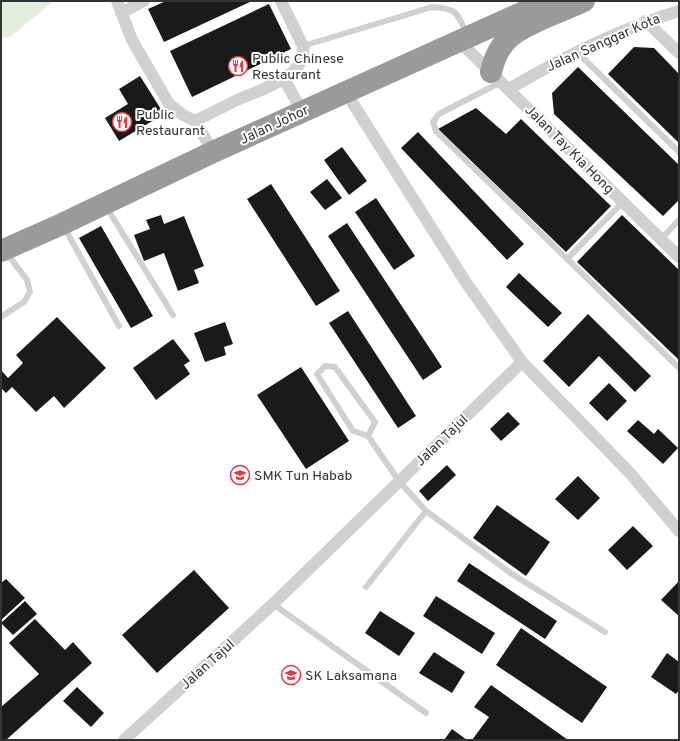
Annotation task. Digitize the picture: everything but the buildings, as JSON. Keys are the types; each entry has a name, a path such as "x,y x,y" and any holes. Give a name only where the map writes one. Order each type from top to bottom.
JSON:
{"highway":[{"path":"500,81 495,58 510,37 521,30 584,1"},
{"name":"Jalan Johor","path":"2,250 62,224 212,152 345,91 464,40 537,3"}],"street":[{"path":"117,1 132,40 169,104 183,116 195,121 212,152"},
{"path":"121,14 144,1"},
{"path":"195,121 284,79 299,65 304,53 303,46 281,1"},
{"name":"Jalan Sanggar Kota","path":"500,81 646,21 679,11"},
{"path":"646,21 679,53"},
{"name":"Jalan Tay Kia Hong","path":"464,40 500,81 679,257"},
{"path":"284,79 302,111"},
{"path":"345,91 465,281 522,362 629,472 679,531"},
{"name":"Jalan Tajul","path":"124,740 274,604 522,362"}],"lane":[{"path":"303,46 432,6 448,7 457,12 464,40"},
{"path":"576,51 679,152"},
{"path":"500,81 439,114 435,117 434,127 679,368"},
{"path":"567,259 623,202"},
{"path":"104,203 173,315"},
{"path":"661,239 679,220"},
{"path":"62,224 119,326"},
{"path":"1,317 24,302 30,292 27,280 2,250"},
{"path":"368,436 375,422 335,367 325,366 317,374 353,432 368,436 399,481 426,511 512,574 605,632"},
{"path":"366,587 426,511"},
{"path":"274,604 426,713"}],"shaded area":[{"path":"1,1 54,1 10,37 1,38"}],"place":[{"name":"Public Chinese Restaurant","path":"238,66"},
{"name":"Public Restaurant","path":"122,122"},
{"name":"SMK Tun Habab","path":"240,475"},
{"name":"SK Laksamana","path":"291,675"}]}
